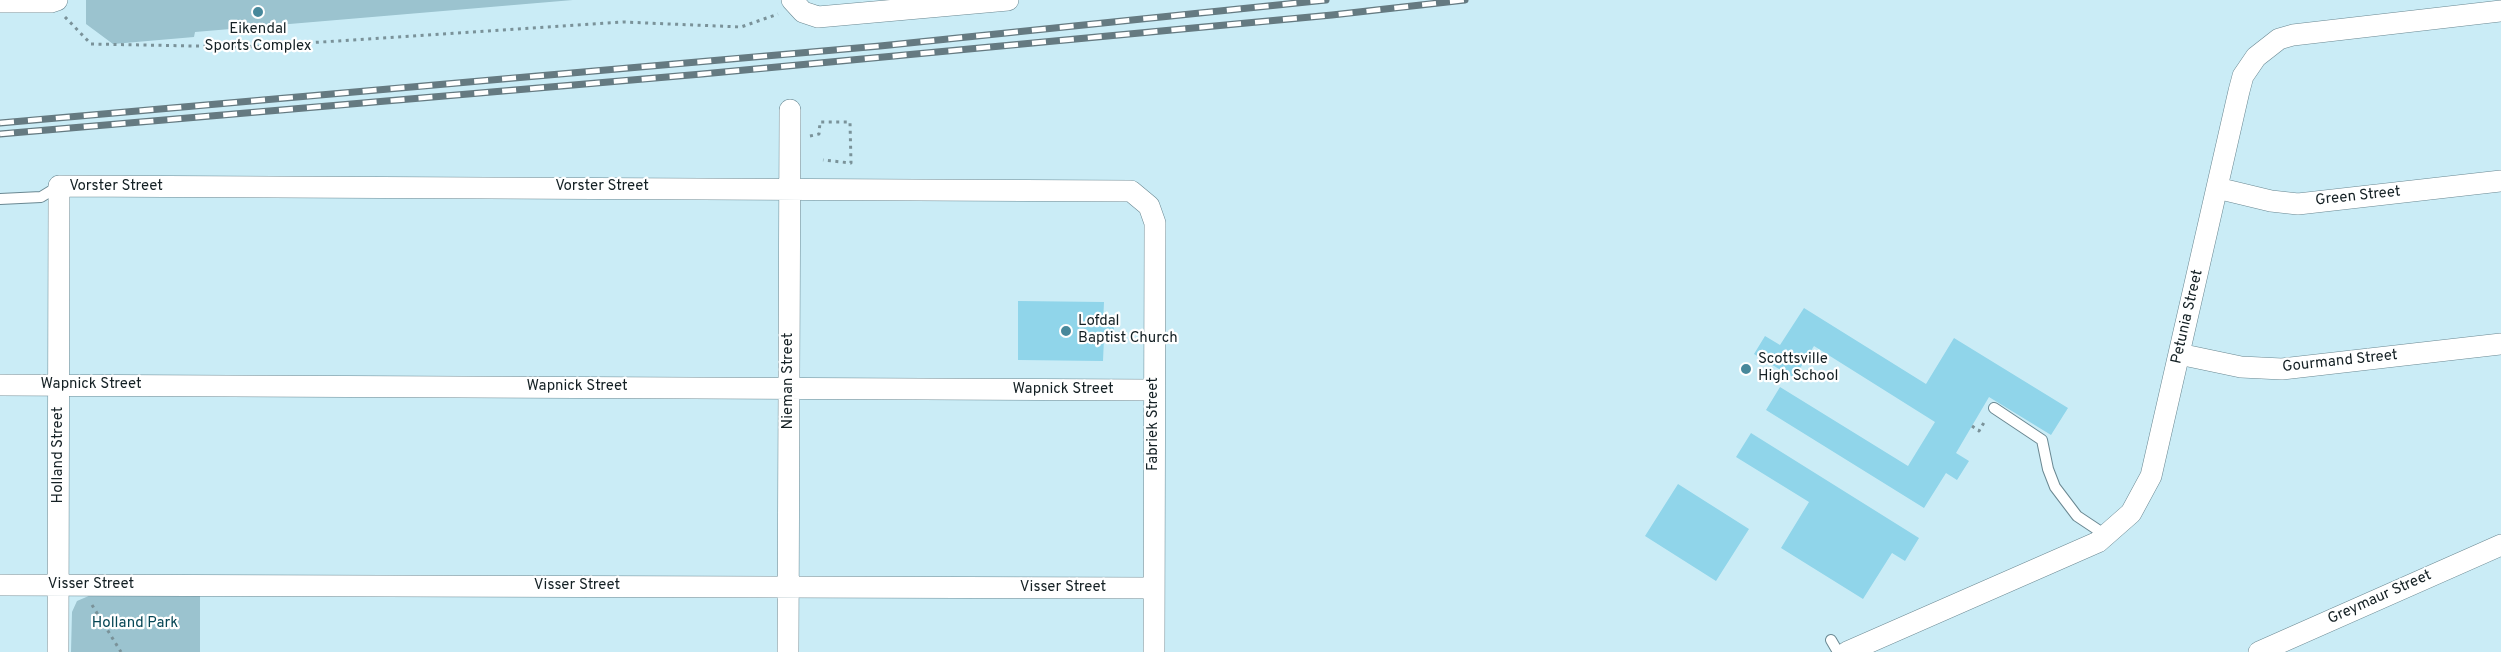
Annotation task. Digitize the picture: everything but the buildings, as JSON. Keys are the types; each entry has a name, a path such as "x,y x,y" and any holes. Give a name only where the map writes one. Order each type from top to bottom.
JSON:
{"street":[{"path":"795,3 810,15 818,16 1008,0"},
{"path":"0,2 54,1"},
{"name":"Petunia Street","path":"1839,646 2107,536 2132,513 2151,476 2243,76 2256,57 2272,43 2293,35 2501,11"},
{"name":"Nieman Street","path":"788,652 790,110"},
{"name":"Green Street","path":"2217,188 2271,201 2298,204 2501,181"},
{"name":"Vorster Street","path":"59,186 1124,190 1143,199"},
{"name":"Holland Street","path":"58,652 59,186"},
{"name":"Fabriek Street","path":"1143,199 1153,214 1155,223 1154,652"},
{"name":"Gourmand Street","path":"2179,354 2241,367 2282,369 2501,344"},
{"name":"Wapnick Street","path":"0,385 1154,390"},
{"name":"Greymaur Street","path":"2259,652 2501,545"},
{"name":"Visser Street","path":"0,585 1154,588"}],"lane":[{"path":"0,199 41,197 59,186"},
{"path":"1994,408 2036,434 2045,447 2048,469 2055,487 2077,516 2107,536"},
{"path":"1838,652 1839,646"}],"path":[{"path":"54,1 91,44 246,46 623,22 741,27 795,3"},
{"path":"790,141 819,134 820,122 849,122 851,163 823,160"},
{"path":"1972,426 1979,430 1994,408"},
{"path":"81,585 121,652"}],"green space":[{"name":"Eikendal Sports Complex","path":"86,0 573,0 195,32 194,37 113,44 86,24"},
{"name":"Holland Park","path":"91,595 200,595 200,652 71,652 72,612 77,601"}],"railway":[{"path":"0,123 880,46 1326,0"},
{"path":"0,134 702,74 1332,15 1465,0"}],"place":[{"name":"Eikendal Sports Complex","path":"258,12"},
{"name":"Lofdal Baptist Church","path":"1066,331"},
{"name":"Scottsville High School","path":"1746,369"}]}
